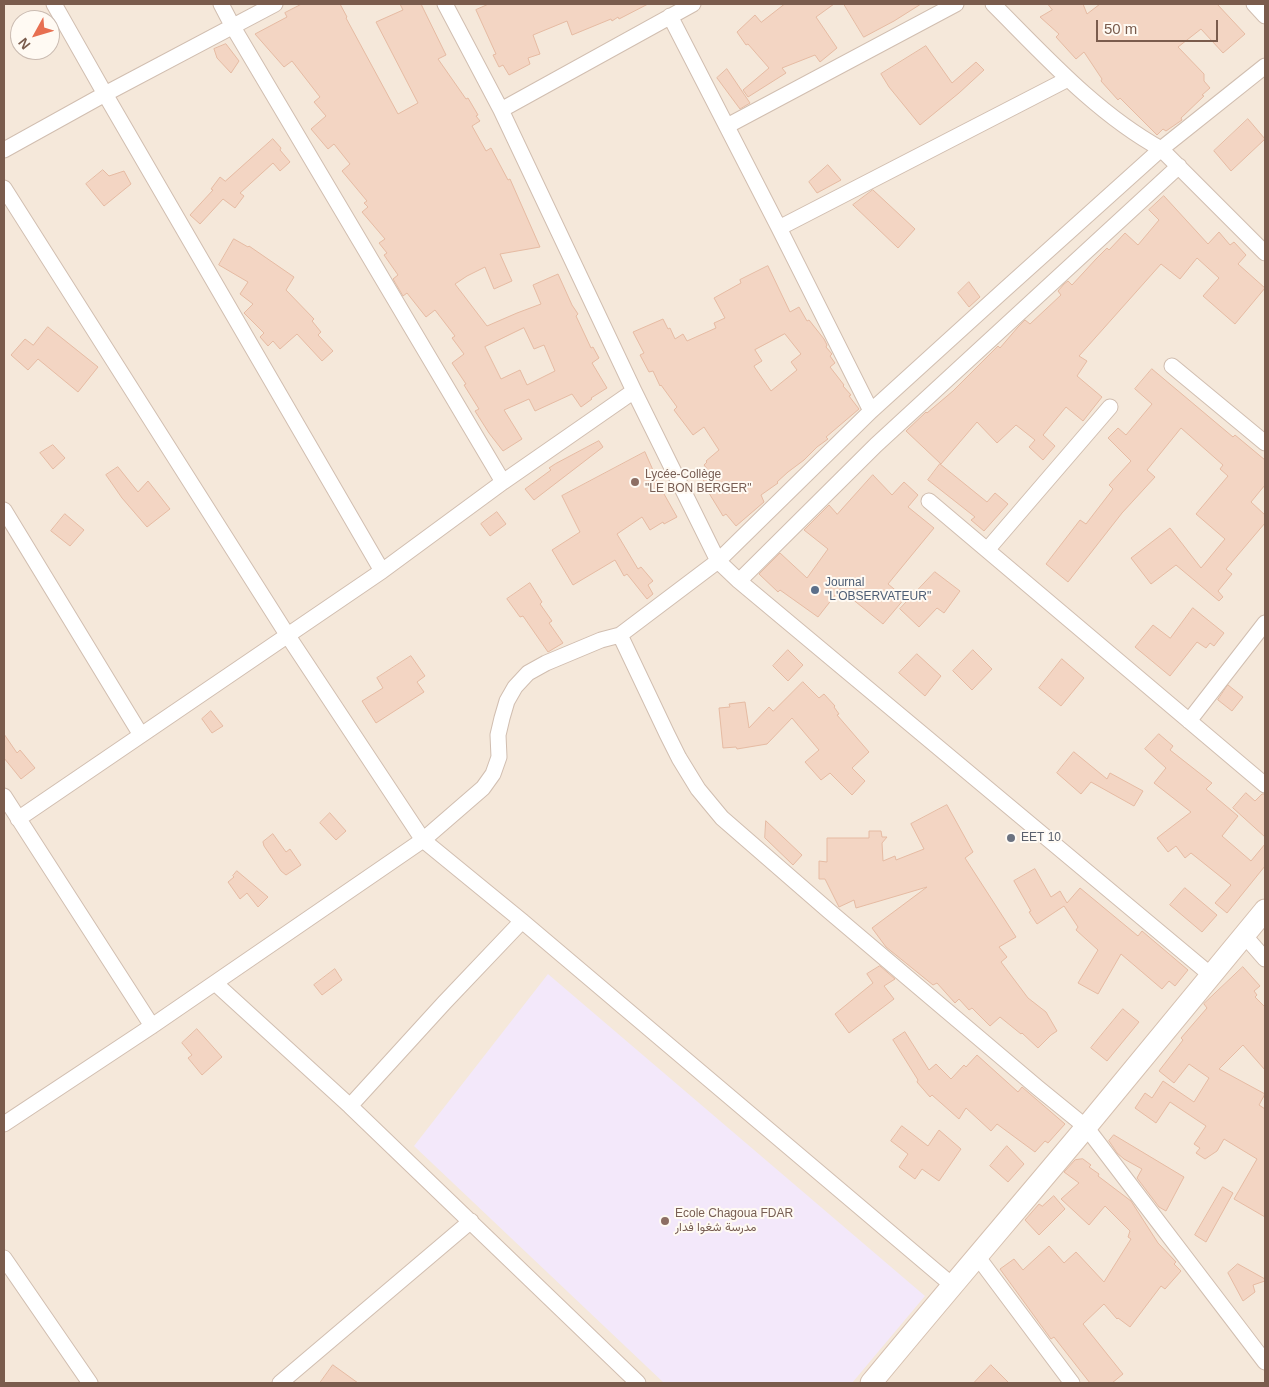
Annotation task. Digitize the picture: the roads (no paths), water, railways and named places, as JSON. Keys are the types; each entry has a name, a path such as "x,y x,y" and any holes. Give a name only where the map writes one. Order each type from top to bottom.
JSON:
{"street":[{"path":"54,4 104,94 382,571"},
{"path":"221,4 503,482"},
{"path":"4,150 104,94 275,4"},
{"path":"445,4 502,110 634,391 718,561 739,581 1212,976"},
{"path":"502,110 693,4"},
{"path":"727,126 956,4"},
{"path":"992,4 1068,79 1122,124 1162,149 1265,253"},
{"path":"1254,4 1265,16"},
{"path":"670,16 871,411"},
{"path":"4,1124 216,983 423,840 483,788 493,774 499,757 498,735 507,701 515,686 528,673 546,663 601,640 620,635 718,561 871,411 1002,292 1162,149 1265,66"},
{"path":"779,228 1068,79"},
{"path":"739,581 876,445 1179,166"},
{"path":"4,188 288,636 423,840 522,921 952,1285"},
{"path":"1002,292 1020,312"},
{"path":"1172,366 1265,443"},
{"path":"18,819 382,571 503,482 634,391"},
{"path":"987,550 1110,406"},
{"path":"929,500 1265,785"},
{"path":"4,510 141,735"},
{"path":"1189,721 1265,623"},
{"path":"620,635 679,758 698,789 722,818 844,924 1086,1127 1265,1362"},
{"path":"4,796 152,1026"},
{"path":"871,1383 1212,976 1265,910"},
{"path":"350,1106 522,921"},
{"path":"1244,935 1265,959"},
{"path":"216,983 350,1106 638,1383"},
{"path":"280,1383 471,1221"},
{"path":"977,1256 1072,1383"},
{"path":"4,1258 90,1383"}],"place":[{"name":"Lycée-Collège \"LE BON BERGER\"","path":"635,482"},
{"name":"Journal \"L'OBSERVATEUR\"","path":"815,590"},
{"name":"EET 10","path":"1011,838"},
{"name":"Ecole Chagoua FDAR مدرسة شغوا فدار","path":"665,1221"}]}
